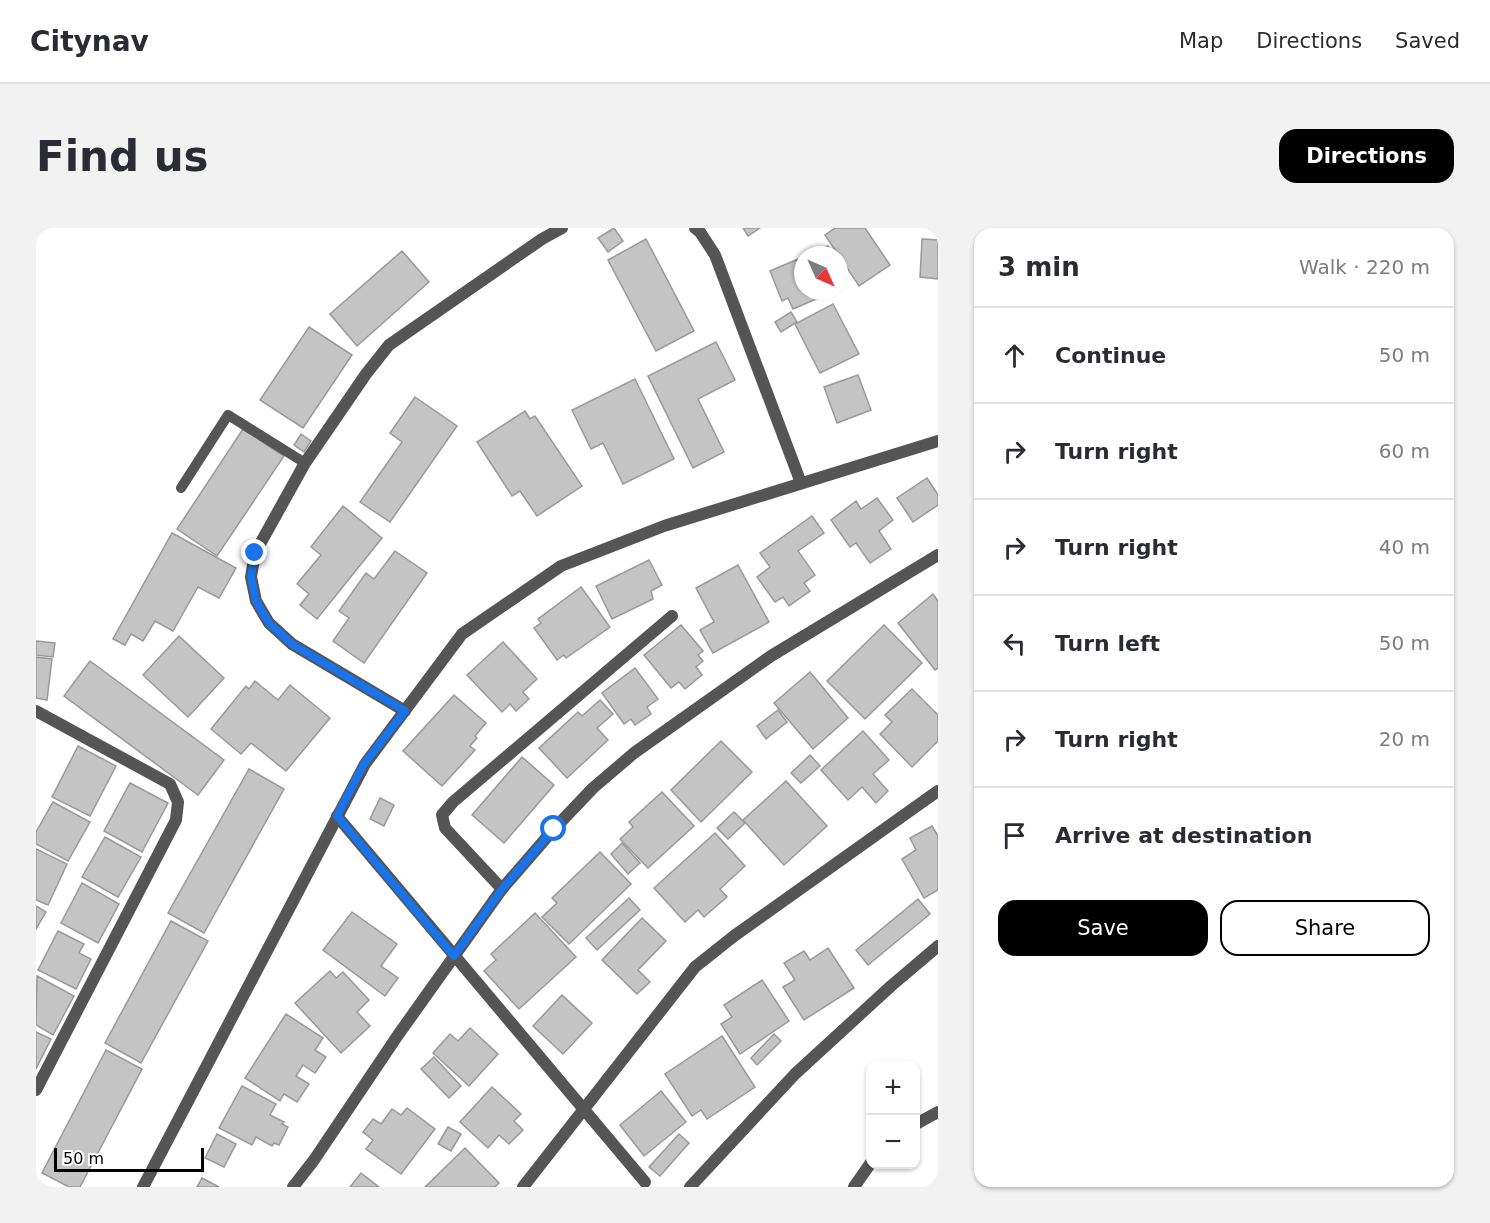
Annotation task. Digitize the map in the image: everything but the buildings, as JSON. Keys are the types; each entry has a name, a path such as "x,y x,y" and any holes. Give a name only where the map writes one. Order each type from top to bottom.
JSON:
{"street":[{"path":"405,711 292,644 269,623 256,601 251,577 255,553 305,463 366,374 389,345 542,238 562,228"},
{"path":"695,228 716,255 801,483"},
{"path":"143,1187 364,764 462,634 561,566 664,526 938,441"},
{"path":"293,1187 502,889 593,788 634,753 771,656 938,555"},
{"path":"502,889 445,828 442,815 453,802 672,616"},
{"path":"36,1090 176,820 178,802 170,784 37,714"},
{"path":"523,1187 695,967 734,936 938,791"},
{"path":"337,816 645,1182"},
{"path":"690,1187 795,1074 938,946"},
{"path":"920,1122 937,1115"},
{"path":"854,1187 867,1169"}],"lane":[{"path":"181,488 228,415 305,463"}],"route":[{"path":"255,553 251,577 256,601 269,623 292,644 405,711 364,764 337,816 454,956 502,889 554,829"}]}
